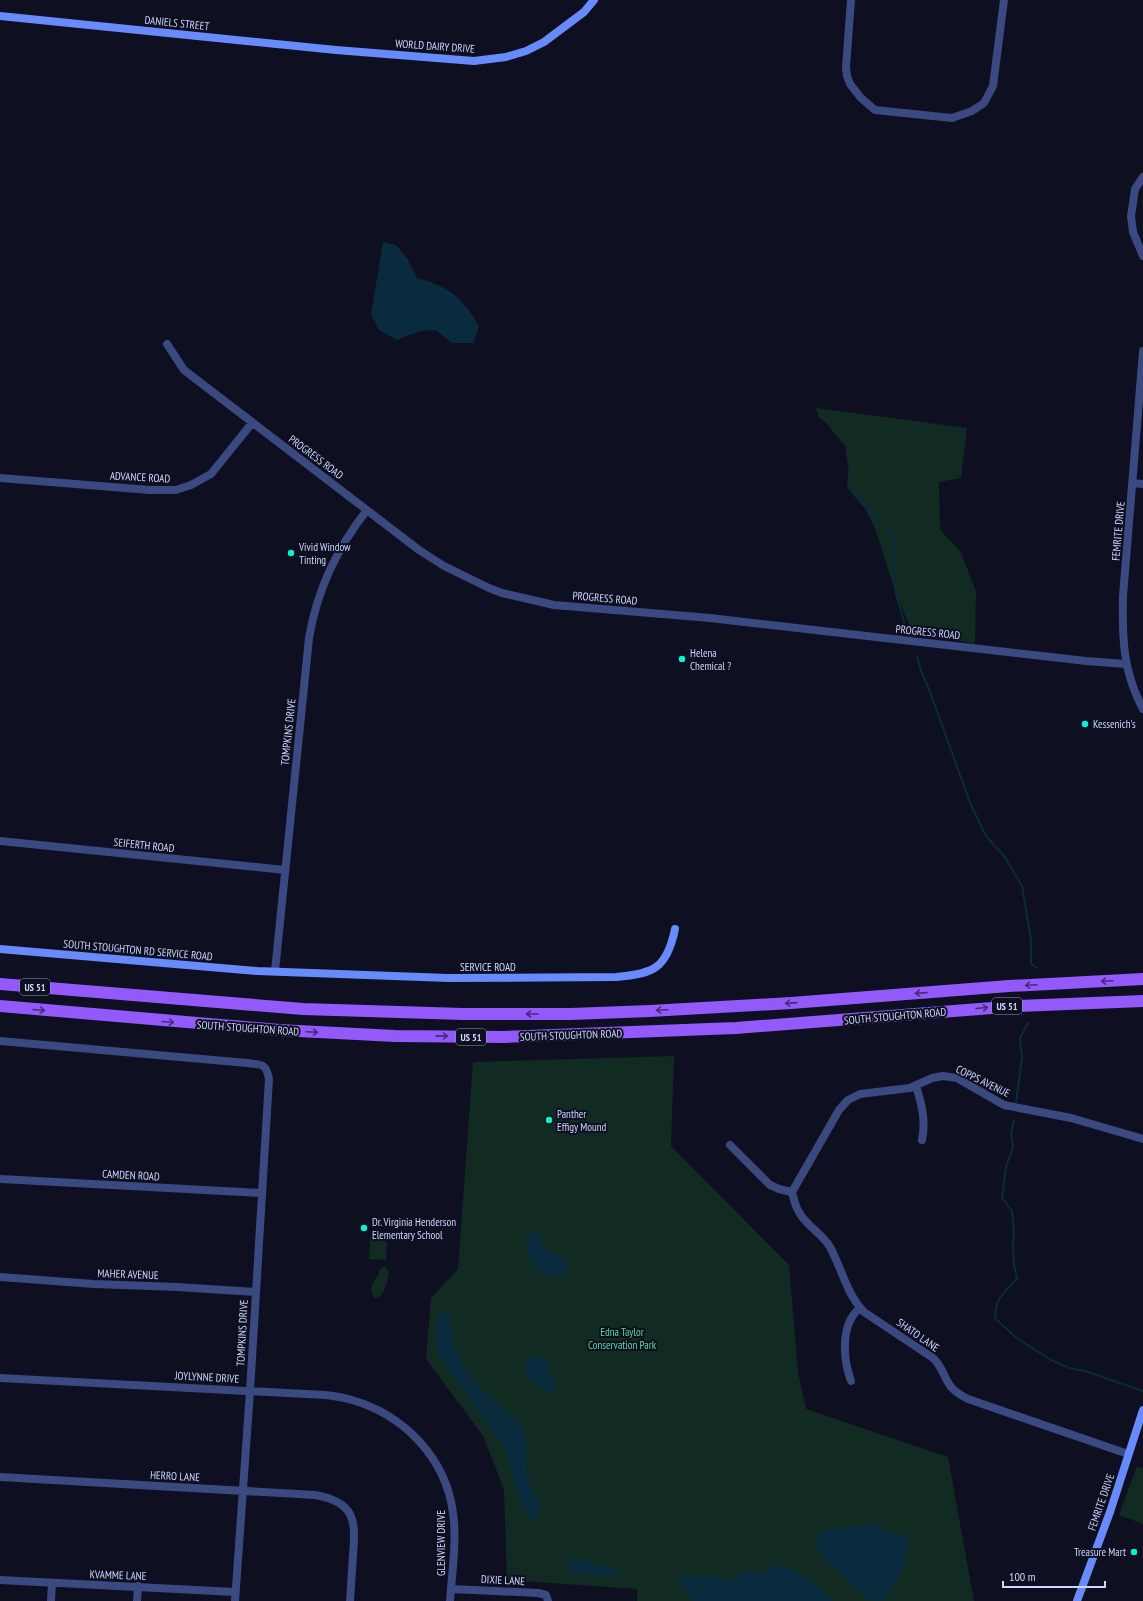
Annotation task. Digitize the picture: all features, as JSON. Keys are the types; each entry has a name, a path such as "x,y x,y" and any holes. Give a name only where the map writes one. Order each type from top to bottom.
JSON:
{"main road":[{"name":"SOUTH STOUGHTON ROAD","path":"0,984 303,1010 478,1014 571,1014 791,1003 1009,986 1143,979"},
{"name":"SOUTH STOUGHTON ROAD","path":"0,1006 279,1030 396,1036 504,1037 736,1028 1018,1006 1143,1001"}],"street":[{"name":"WORLD DAIRY DRIVE","path":"352,51 474,61 506,58 526,51 544,42 584,12 594,0"},
{"path":"851,0 846,67 850,84 861,98 875,110 952,118 972,111 984,103 994,86 1004,0"},
{"name":"DANIELS STREET","path":"0,16 352,51"},
{"path":"1143,177 1135,189 1131,216 1133,232 1143,256"},
{"name":"PROGRESS ROAD","path":"167,344 184,370 419,550 462,576 502,593 542,603 710,618 1079,661 1126,664"},
{"name":"FEMRITE DRIVE","path":"1143,351 1123,596 1123,644 1126,664 1143,709"},
{"name":"ADVANCE ROAD","path":"0,478 150,490 176,490 191,485 211,474 252,423"},
{"path":"1133,483 1143,484"},
{"name":"TOMPKINS DRIVE","path":"275,971 308,645 313,616 329,571 339,551 351,530 367,510"},
{"name":"SEIFERTH ROAD","path":"0,841 285,870"},
{"name":"SERVICE ROAD","path":"275,971 448,978 578,978 638,975 655,968 666,958 671,949 675,929"},
{"name":"SOUTH STOUGHTON RD SERVICE ROAD","path":"0,949 257,971 275,971"},
{"name":"TOMPKINS DRIVE","path":"0,1041 247,1062 261,1064 267,1070 269,1079 250,1391 235,1601"},
{"name":"COPPS AVENUE","path":"792,1192 839,1110 852,1097 870,1092 910,1088 937,1076 950,1076 970,1085 985,1096 1004,1105 1071,1118 1143,1139"},
{"path":"916,1086 924,1116 922,1140"},
{"path":"730,1145 770,1185 775,1188 792,1192"},
{"name":"CAMDEN ROAD","path":"0,1179 261,1193"},
{"name":"SHATO LANE","path":"792,1192 799,1214 830,1246 847,1288 860,1308 933,1358 942,1368 950,1385 962,1395 968,1399 1128,1454"},
{"name":"MAHER AVENUE","path":"0,1277 94,1284 255,1292"},
{"path":"851,1381 846,1364 847,1327 853,1315 860,1308"},
{"name":"JOYLYNNE DRIVE","path":"0,1378 325,1395 345,1398 376,1410 405,1427"},
{"name":"FEMRITE DRIVE","path":"1077,1601 1110,1512 1143,1410"},
{"name":"GLENVIEW DRIVE","path":"405,1427 419,1440 434,1460 448,1489 454,1514 450,1601"},
{"name":"HERRO LANE","path":"0,1477 315,1495 334,1500 345,1507 353,1519 354,1526 350,1601"},
{"name":"KVAMME LANE","path":"0,1580 235,1592"},
{"path":"50,1601 52,1583"},
{"path":"137,1601 138,1586"},
{"name":"DIXIE LANE","path":"451,1589 538,1593 546,1595 548,1601"}],"green space":[{"path":"816,408 967,428 961,478 939,482 940,530 960,551 976,591 975,644 912,631 896,594 876,531 865,508 848,487 849,472 845,446 827,424 819,417"},
{"name":"Edna Taylor Conservation Park","path":"674,1056 671,1146 789,1265 798,1372 806,1409 948,1457 974,1601 637,1601 637,1589 507,1580 504,1489 483,1436 426,1359 431,1298 458,1269 473,1062"},
{"path":"370,1236 387,1237 386,1260 369,1259"},
{"path":"383,1267 389,1272 387,1284 384,1292 379,1297 375,1298 371,1288 380,1269"},
{"path":"1137,1466 1143,1468 1143,1524 1119,1515"}],"water":[{"path":"383,242 396,245 409,261 417,278 446,289 461,301 479,326 473,343 452,343 436,330 420,331 397,340 379,330 371,315"},
{"path":"536,1232 541,1237 543,1248 570,1263 565,1274 554,1278 537,1270 527,1251 526,1239 530,1233"},
{"path":"443,1309 450,1310 450,1322 455,1350 468,1375 526,1431 527,1473 530,1485 538,1503 539,1513 537,1520 529,1517 521,1501 504,1446 437,1353 437,1324"},
{"path":"533,1356 540,1357 550,1363 549,1368 557,1387 552,1393 540,1388 529,1377 526,1359"},
{"path":"874,1524 886,1531 902,1534 908,1538 906,1557 900,1574 887,1597 880,1601 869,1600 854,1588 817,1550 815,1539 819,1534 830,1530"},
{"path":"573,1558 612,1568 622,1575 603,1576 571,1572 567,1562"},
{"path":"777,1565 793,1570 808,1578 833,1601 694,1601 679,1582 684,1575 719,1577 730,1583 745,1571 762,1573"}],"waterway":[{"path":"849,472 848,487 881,524 894,535 894,574 896,594 906,628"},
{"path":"917,657 971,805 986,836 1004,856 1022,886 1031,940 1031,964 1037,968"},
{"path":"1016,1102 1022,1058 1020,1038 1028,1023"},
{"path":"1014,1120 1011,1133 1013,1147 1006,1167 1002,1198 1012,1211 1014,1265 1017,1279 1001,1296 997,1305 995,1318 1015,1337 1051,1360 1069,1368 1085,1371 1143,1391"}],"place":[{"name":"Vivid Window Tinting","path":"291,553"},
{"name":"Helena Chemical ?","path":"682,659"},
{"name":"Kessenich's","path":"1085,724"},
{"name":"Panther Effigy Mound","path":"549,1120"},
{"name":"Dr. Virginia Henderson Elementary School","path":"364,1228"},
{"name":"Treasure Mart","path":"1134,1552"}]}
